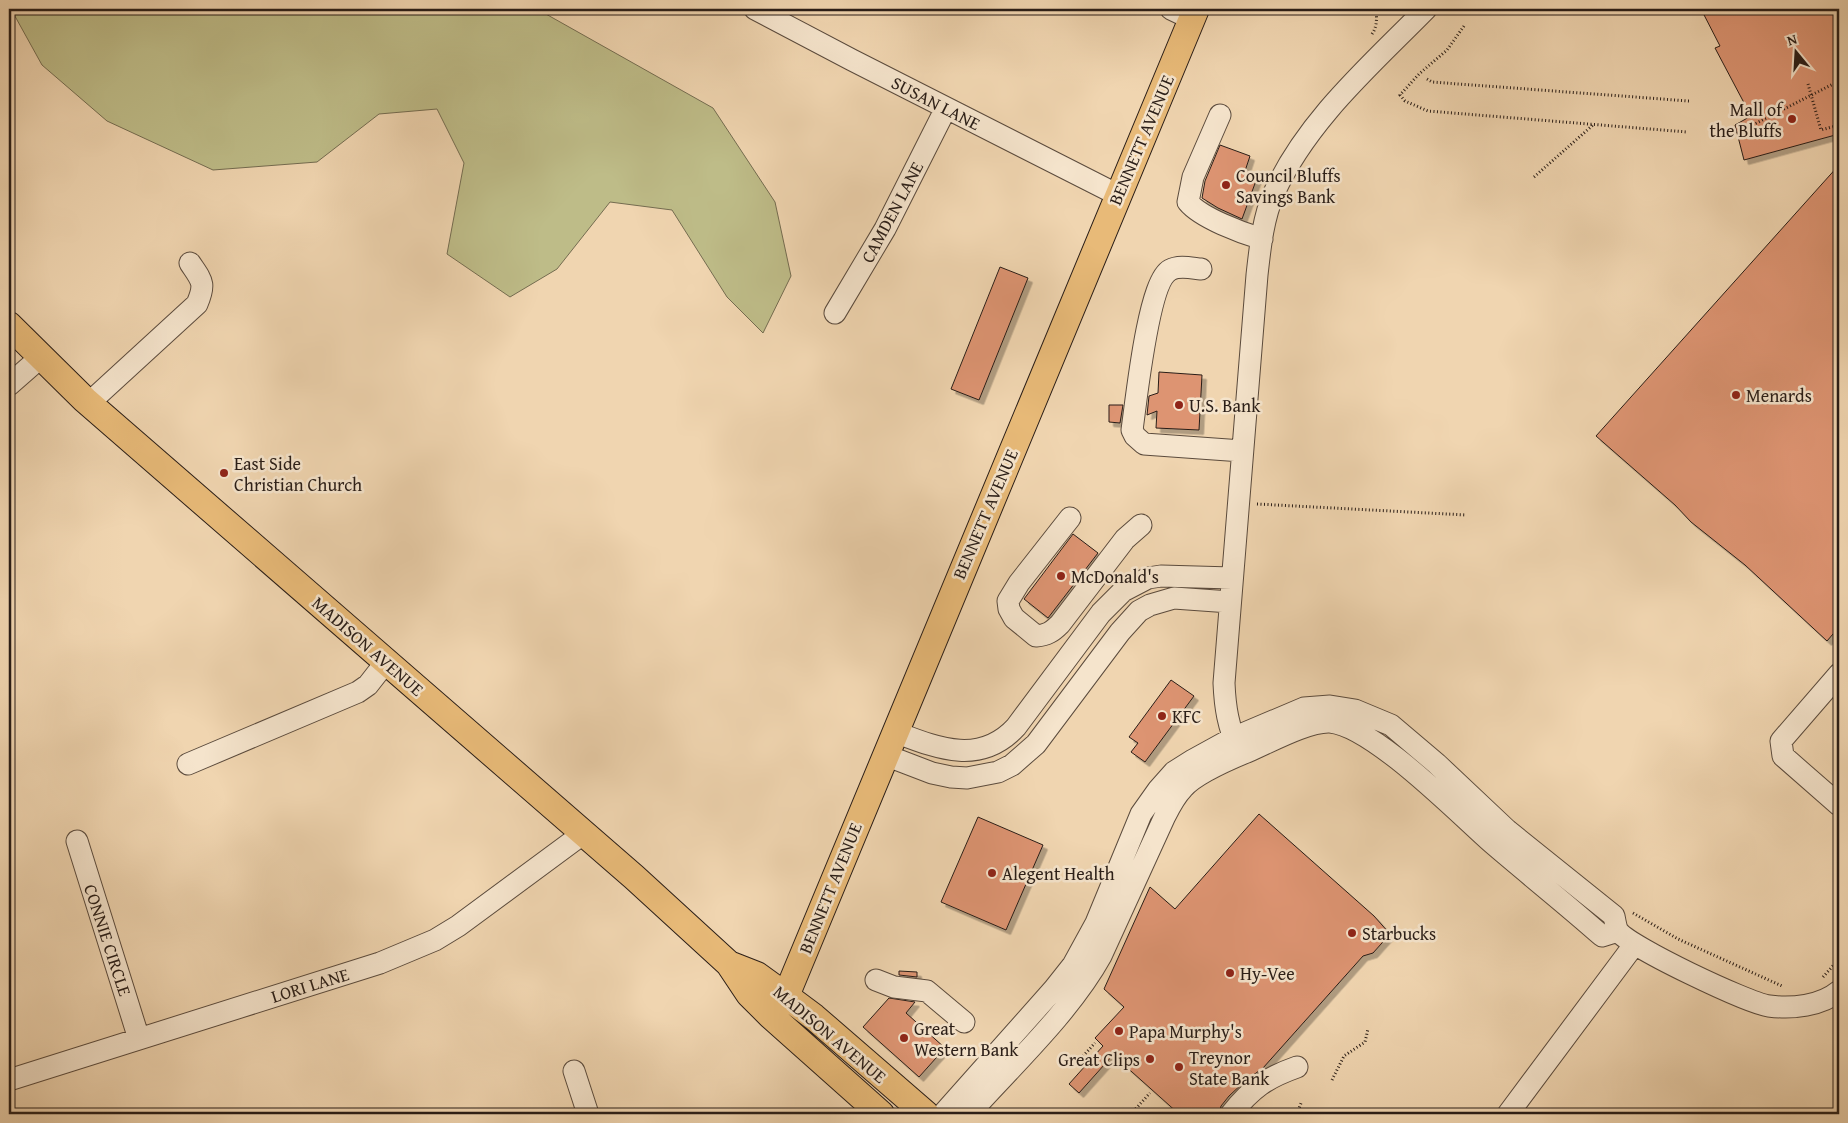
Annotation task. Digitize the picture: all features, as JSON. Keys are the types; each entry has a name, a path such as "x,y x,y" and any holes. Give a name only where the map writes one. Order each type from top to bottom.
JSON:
{"main road":[{"name":"BENNETT AVENUE","path":"771,1016 786,996 1118,195 1186,12"},
{"name":"MADISON AVENUE","path":"9,325 89,403 584,833 729,964 750,994 771,1016 881,1114"},
{"name":"MADISON AVENUE","path":"729,964 757,975 814,1017 926,1114"}],"street":[{"name":"SUSAN LANE","path":"756,9 1118,195"},
{"path":"1237,746 1226,713 1224,683 1257,275 1262,239 1274,194 1299,148 1404,17 1426,9"},
{"name":"CAMDEN LANE","path":"834,313 885,228 946,108"},
{"path":"1220,114 1192,178 1188,202 1199,211 1244,234 1262,239"},
{"path":"89,403 197,304 202,292 202,280 190,263"},
{"path":"1201,269 1183,267 1170,270 1164,276 1157,292 1146,335 1132,430 1135,436 1144,444 1242,451"},
{"path":"9,384 41,357"},
{"path":"1070,518 1019,583 1008,601 1009,609 1014,618 1036,636 1052,632 1060,624 1125,539 1141,525"},
{"path":"895,732 944,749 971,750 985,748 996,743 1007,736 1016,726 1101,613 1123,591 1148,578 1161,576 1232,578"},
{"path":"885,756 932,773 951,777 967,778 998,772 1012,765 1036,744 1120,632 1139,611 1150,604 1174,598 1230,602"},
{"path":"188,764 358,692 368,685 386,662"},
{"path":"1839,674 1781,741 1783,756 1839,806"},
{"path":"943,1114 1073,965 1096,923 1141,814 1174,772 1237,746 1308,725 1331,722 1359,732 1409,768 1494,844 1602,936 1626,938 1715,985 1750,1001 1769,1006 1810,1004 1824,1001 1839,991"},
{"path":"969,1114 1054,1020 1090,975 1101,956 1175,798 1185,786 1237,746"},
{"name":"LORI LANE","path":"9,1080 371,966 418,948 458,926 584,833"},
{"name":"CONNIE CIRCLE","path":"77,841 139,1039"},
{"path":"1508,1114 1626,938"},
{"path":"876,980 894,987 927,991 964,1022"},
{"path":"1231,1114 1254,1089 1276,1074 1297,1067"},
{"path":"574,1071 588,1114"}],"path":[{"path":"1370,36 1376,24 1376,9"},
{"path":"1464,26 1447,50 1419,74 1400,95 1405,101 1428,112 1686,132"},
{"path":"1427,79 1432,82 1689,101"},
{"path":"1737,133 1839,81"},
{"path":"1808,84 1821,130 1839,125"},
{"path":"1534,176 1593,125"},
{"path":"1238,503 1466,515"},
{"path":"1634,914 1678,939 1779,986 1789,987"},
{"path":"1820,979 1839,959"},
{"path":"1332,1080 1344,1056 1365,1042 1368,1029"},
{"path":"1076,1064 1095,1043"},
{"path":"1132,1114 1150,1093"},
{"path":"1297,1114 1301,1103"}],"shaded area":[{"path":"11,9 537,9 713,108 775,202 791,276 763,333 727,297 672,210 610,202 557,269 510,297 447,254 464,163 437,109 379,114 317,162 213,170 107,121 42,65"}],"building":[{"path":"1701,9 1839,9 1839,134 1744,160 1735,125 1751,116 1715,48 1720,46"},
{"name":"Council Bluffs Savings Bank","path":"1220,145 1250,156 1244,174 1257,178 1242,219 1202,198 1205,181"},
{"name":"Menards","path":"1839,165 1839,627 1827,641 1745,565 1691,522 1675,505 1596,436"},
{"path":"1000,267 1028,278 979,400 951,389"},
{"name":"U.S. Bank","path":"1159,372 1202,375 1199,430 1156,428 1157,411 1147,415 1149,396 1158,393"},
{"path":"1109,405 1123,405 1120,423 1109,422"},
{"name":"McDonald's","path":"1073,534 1098,553 1048,618 1024,599"},
{"name":"KFC","path":"1171,680 1194,696 1145,762 1131,752 1138,743 1129,737"},
{"name":"Hy-Vee","path":"1259,814 1374,916 1390,934 1373,953 1363,956 1263,1068 1229,1096 1221,1106 1219,1114 1179,1114 1113,1055 1079,1093 1069,1084 1103,1046 1095,1038 1124,1007 1104,989 1150,887 1175,909"},
{"name":"Alegent Health","path":"978,817 1043,845 1006,930 941,902"},
{"path":"899,971 917,972 917,977 899,975"},
{"name":"Great Western Bank","path":"889,998 915,1002 906,1013 945,1048 919,1077 863,1027"}],"place":[{"name":"Mall of the Bluffs","path":"1792,119"},
{"name":"Council Bluffs Savings Bank","path":"1226,185"},
{"name":"Menards","path":"1736,395"},
{"name":"U.S. Bank","path":"1179,405"},
{"name":"East Side Christian Church","path":"224,473"},
{"name":"McDonald's","path":"1061,576"},
{"name":"KFC","path":"1162,716"},
{"name":"Alegent Health","path":"992,873"},
{"name":"Starbucks","path":"1352,933"},
{"name":"Hy-Vee","path":"1230,973"},
{"name":"Papa Murphy's","path":"1119,1031"},
{"name":"Great Western Bank","path":"904,1038"},
{"name":"Great Clips","path":"1150,1059"},
{"name":"Treynor State Bank","path":"1179,1067"}]}
